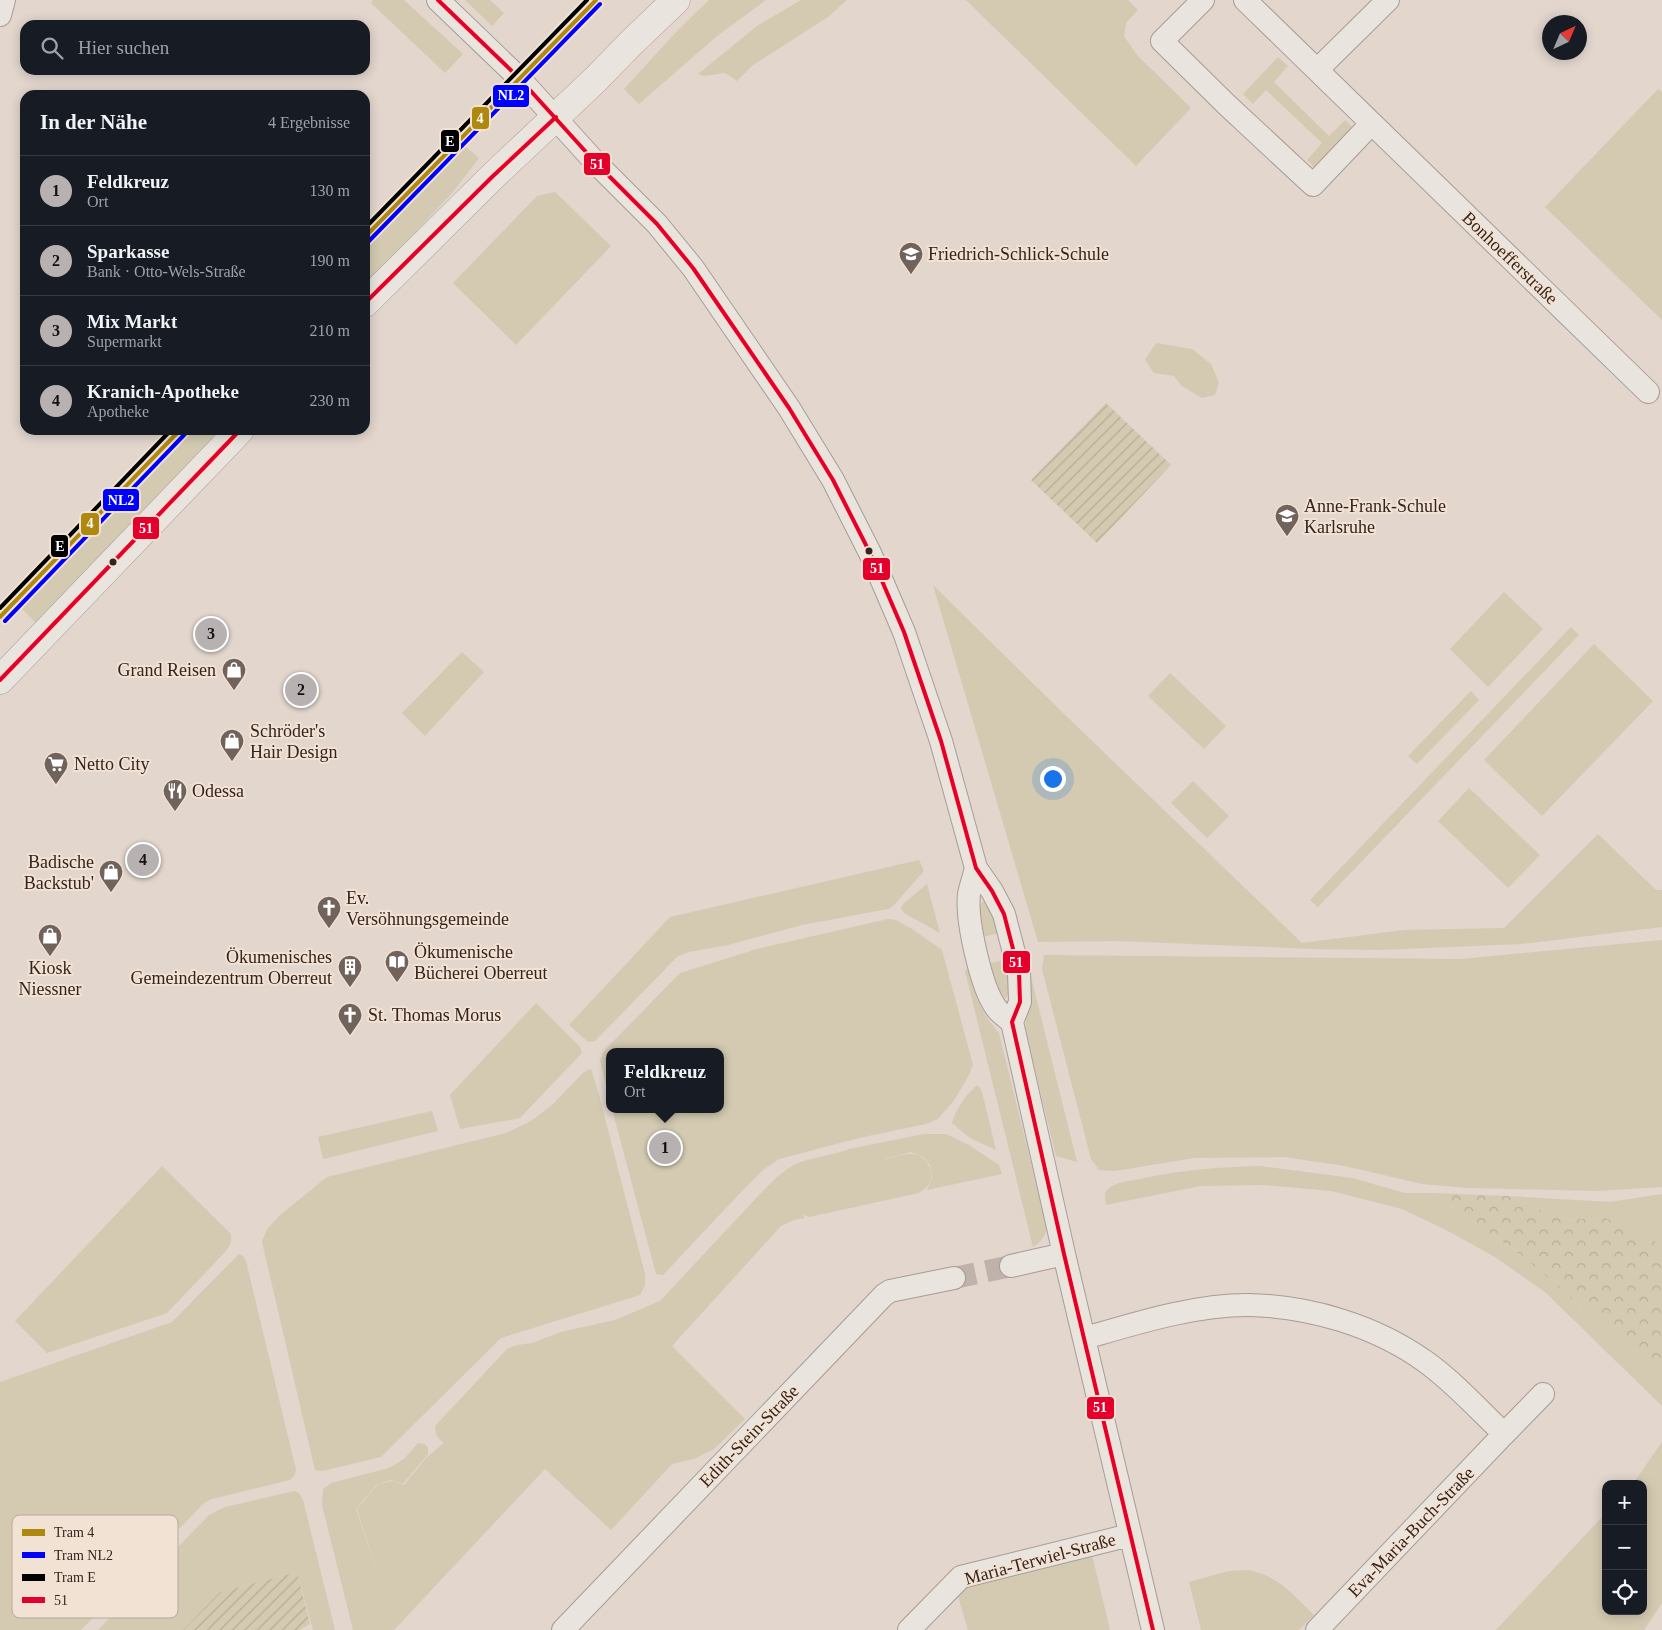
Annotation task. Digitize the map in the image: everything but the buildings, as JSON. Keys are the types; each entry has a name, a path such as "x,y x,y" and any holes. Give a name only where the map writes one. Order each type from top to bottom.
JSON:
{"street":[{"path":"0,16 4,0"},
{"path":"438,0 509,67 596,163 657,224 693,268 789,408 833,480 870,554 904,632 941,741 976,868 992,891 1004,914 1019,972 1020,1002 1012,1022 1064,1254 1153,1630"},
{"path":"370,299 492,177 676,0"},
{"path":"1203,0 1162,41 1313,186 1371,124"},
{"name":"Bonhoefferstraße","path":"1245,0 1648,392"},
{"path":"1317,70 1388,0"},
{"path":"0,680 235,435"},
{"path":"976,868 969,894 969,916 977,958 997,1009 1012,1022"},
{"path":"1010,1266 1064,1254"},
{"name":"Edith-Stein-Straße","path":"563,1630 884,1296 890,1291 954,1278"},
{"path":"1085,1338 1159,1318 1204,1309 1248,1305 1290,1309 1331,1317 1367,1330 1427,1362 1504,1434"},
{"name":"Eva-Maria-Buch-Straße","path":"1317,1630 1543,1394"},
{"name":"Maria-Terwiel-Straße","path":"909,1630 961,1577 1130,1535"}],"green space":[{"path":"373,0 404,0 463,54 445,73 371,3"},
{"path":"465,0 490,0 504,13 492,26"},
{"path":"709,0 766,0 717,36 639,104 624,89 677,31"},
{"path":"801,0 847,0 828,17 753,65 737,81 725,73 704,76 698,74 757,26"},
{"path":"966,0 1128,0 1138,10 1126,23 1124,36 1137,55 1191,108 1136,166"},
{"path":"1278,57 1288,66 1274,82 1329,136 1345,120 1355,129 1316,169 1307,160 1322,143 1266,90 1253,104 1243,94"},
{"path":"1658,89 1662,92 1662,320 1545,207"},
{"path":"464,145 479,158 453,192 370,281 370,244"},
{"path":"555,192 611,246 516,345 453,283 537,196"},
{"path":"1156,343 1192,349 1211,364 1219,383 1215,395 1202,398 1182,386 1174,376 1154,373 1145,360"},
{"path":"1106,403 1171,465 1097,543 1031,480"},
{"path":"186,435 220,435 37,624 21,608"},
{"path":"933,585 1302,943 1404,930 1504,928 1598,834 1656,890 1662,890 1662,927 1521,944 1379,950 1119,941 1038,942"},
{"path":"1504,592 1543,629 1488,687 1450,649"},
{"path":"1571,627 1579,635 1318,907 1310,900"},
{"path":"1594,644 1653,701 1542,816 1484,760"},
{"path":"462,652 484,672 425,736 402,713"},
{"path":"1170,673 1226,726 1204,749 1148,696"},
{"path":"1471,691 1479,700 1417,764 1408,756"},
{"path":"1193,781 1229,816 1207,838 1171,803"},
{"path":"1469,788 1540,855 1508,888 1438,821"},
{"path":"919,860 924,871 893,906 888,909 802,925 678,956 595,1041 588,1042 569,1025 670,917"},
{"path":"927,884 940,933 904,913 901,908 903,904"},
{"path":"983,901 994,917 999,933 982,937 980,906"},
{"path":"888,919 896,920 942,950 973,1065 955,1099 938,1119 926,1124 859,1138 779,1159 763,1170 743,1190 663,1275 656,1274 613,1113 724,1113 724,1048 607,1048 680,973 757,949"},
{"path":"1662,940 1662,1187 1598,1191 1468,1188 1422,1184 1345,1166 1284,1157 1194,1158 1115,1171 1099,1170 1091,1159 1042,969 1044,955 1461,959"},
{"path":"1025,953 1077,1162 1056,1156 1025,1031 1029,992"},
{"path":"1008,959 1008,994 1005,999 994,982 987,964"},
{"path":"968,968 970,969 981,1007 999,1033 1047,1228 1042,1239 1033,1247 965,971"},
{"path":"536,1003 580,1047 582,1053 520,1118 460,1129 450,1095"},
{"path":"606,1049 606,1084 600,1061"},
{"path":"591,1069 645,1274 645,1285 640,1295 501,1338 381,1457 322,1471 315,1470 262,1242 267,1229 279,1216 327,1177 506,1133 531,1121 552,1105 584,1072"},
{"path":"978,1085 982,1092 996,1150 970,1138 952,1123 962,1102"},
{"path":"432,1111 438,1131 323,1159 318,1137"},
{"path":"924,1134 946,1134 969,1145 999,1165 1002,1174 927,1190 932,1177 930,1165 923,1157 911,1152 883,1159 907,1154 920,1157 925,1160 930,1169 931,1175 928,1185 919,1193 809,1217 802,1214 805,1218 794,1220 781,1226 672,1346 745,1419 714,1449 694,1459 672,1464 611,1530 545,1469 394,1630 353,1630 322,1505 323,1489 331,1483 389,1468 404,1459 418,1443 425,1444 428,1448 428,1454 403,1484 391,1480 377,1484 356,1509 380,1581 357,1509 378,1484 392,1481 404,1485 426,1458 444,1443 437,1436 435,1426 507,1349 517,1345 532,1343 561,1332 615,1320 660,1301 760,1194 781,1174 796,1164 849,1149"},
{"path":"162,1166 231,1234 231,1243 226,1251 167,1313 47,1353 15,1321"},
{"path":"1260,1166 1352,1178 1405,1193 1433,1193 1524,1257 1662,1378 1662,1406 1546,1293 1495,1257 1446,1230 1402,1209 1331,1191 1263,1185 1201,1186 1106,1205 1105,1195 1107,1190 1122,1182 1185,1171"},
{"path":"1433,1193 1509,1196 1563,1220 1605,1218 1658,1243 1657,1252 1662,1262 1662,1378 1524,1257"},
{"path":"1662,1194 1662,1262 1657,1252 1605,1218 1563,1220 1509,1196 1610,1202"},
{"path":"239,1254 243,1256 246,1261 296,1470 294,1476 290,1480 212,1499 204,1503 178,1530 178,1515 12,1515 12,1618 93,1618 81,1630 0,1630 0,1382 172,1322"},
{"path":"1662,1442 1662,1603 1644,1630 1496,1630 1602,1517 1602,1615 1647,1615 1647,1480 1636,1480"},
{"path":"295,1491 300,1494 335,1630 313,1630 297,1572 220,1592 183,1630 98,1630 110,1618 178,1618 178,1547 209,1515 225,1507"},
{"path":"1092,1555 1110,1630 968,1630 957,1593 973,1582"},
{"path":"1249,1570 1269,1577 1285,1587 1314,1615 1299,1630 1201,1630 1189,1582 1229,1571"},
{"path":"297,1572 310,1624 300,1630 183,1630 220,1592"}],"tunnel":[{"path":"954,1278 1011,1266"}],"tram line":[{"name":"E","path":"370,223 587,0"},
{"name":"4","path":"370,232 596,0"},
{"name":"NL2","path":"370,240 600,4"},
{"name":"E","path":"0,608 166,435"},
{"name":"4","path":"0,617 175,435"},
{"name":"NL2","path":"5,621 184,435"}],"transit line":[{"name":"51","path":"438,0 519,78 596,163 657,224 693,268 789,408 833,480 870,553 904,632 941,741 976,868 992,891 1004,914 1019,972 1020,1002 1012,1022 1064,1254 1153,1630"},
{"name":"51","path":"370,298 492,177 556,117"},
{"name":"51","path":"0,680 235,435"}],"place":[{"name":"Friedrich-Schlick-Schule","path":"911,275"},
{"name":"Anne-Frank-Schule Karlsruhe","path":"1287,537"},
{"name":"Mix Markt","path":"211,634"},
{"name":"Sparkasse","path":"301,690"},
{"name":"Grand Reisen","path":"234,691"},
{"name":"Schröder's Hair Design","path":"232,762"},
{"name":"Netto City","path":"56,785"},
{"name":"Odessa","path":"175,812"},
{"name":"Kranich-Apotheke","path":"143,860"},
{"name":"Badische Backstub'","path":"111,893"},
{"name":"Ev. Versöhnungsgemeinde","path":"329,929"},
{"name":"Kiosk Niessner","path":"50,957"},
{"name":"Ökumenische Bücherei Oberreut","path":"397,983"},
{"name":"Ökumenisches Gemeindezentrum Oberreut","path":"350,988"},
{"name":"St. Thomas Morus","path":"350,1036"},
{"name":"Feldkreuz","path":"665,1148"}]}
